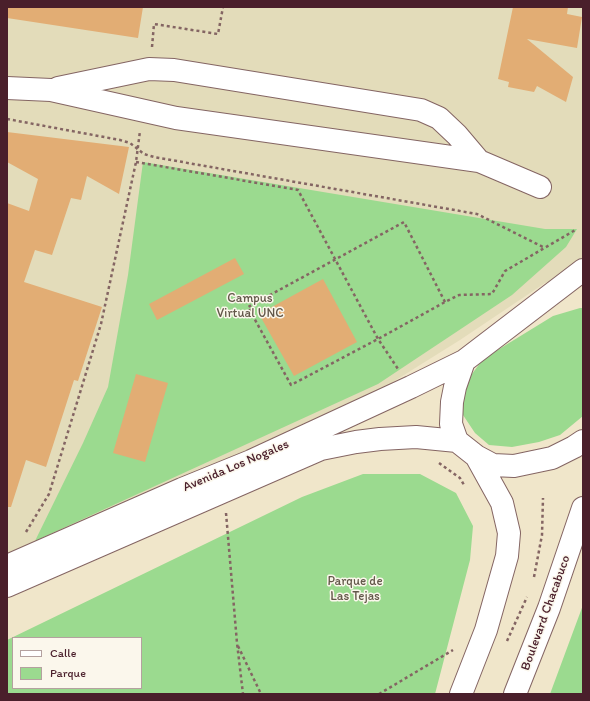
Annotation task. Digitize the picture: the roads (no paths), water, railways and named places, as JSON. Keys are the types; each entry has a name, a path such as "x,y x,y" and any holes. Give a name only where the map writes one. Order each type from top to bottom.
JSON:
{"street":[{"path":"51,90 150,69 174,70 421,110 439,118 457,135 479,161"},
{"path":"7,88 51,90 176,118 479,161 540,187"},
{"name":"Avenida Los Nogales","path":"7,566 182,489 251,461 411,388 464,361 583,270"},
{"path":"553,294 583,291"},
{"path":"464,361 455,386 452,402 451,424 457,441 476,456 493,465 514,466 552,458 583,441"},
{"name":"Avenida Los Nogales","path":"7,586 321,449 337,445 380,439 416,437 457,441"},
{"path":"461,694 486,630 507,556 509,533 502,503 476,456"},
{"name":"Boulevard Chacabuco","path":"515,694 549,608 583,508"}],"park label":[{"name":"Campus Virtual UNC","path":"250,306"},
{"name":"Parque de Las Tejas","path":"355,590"}]}
